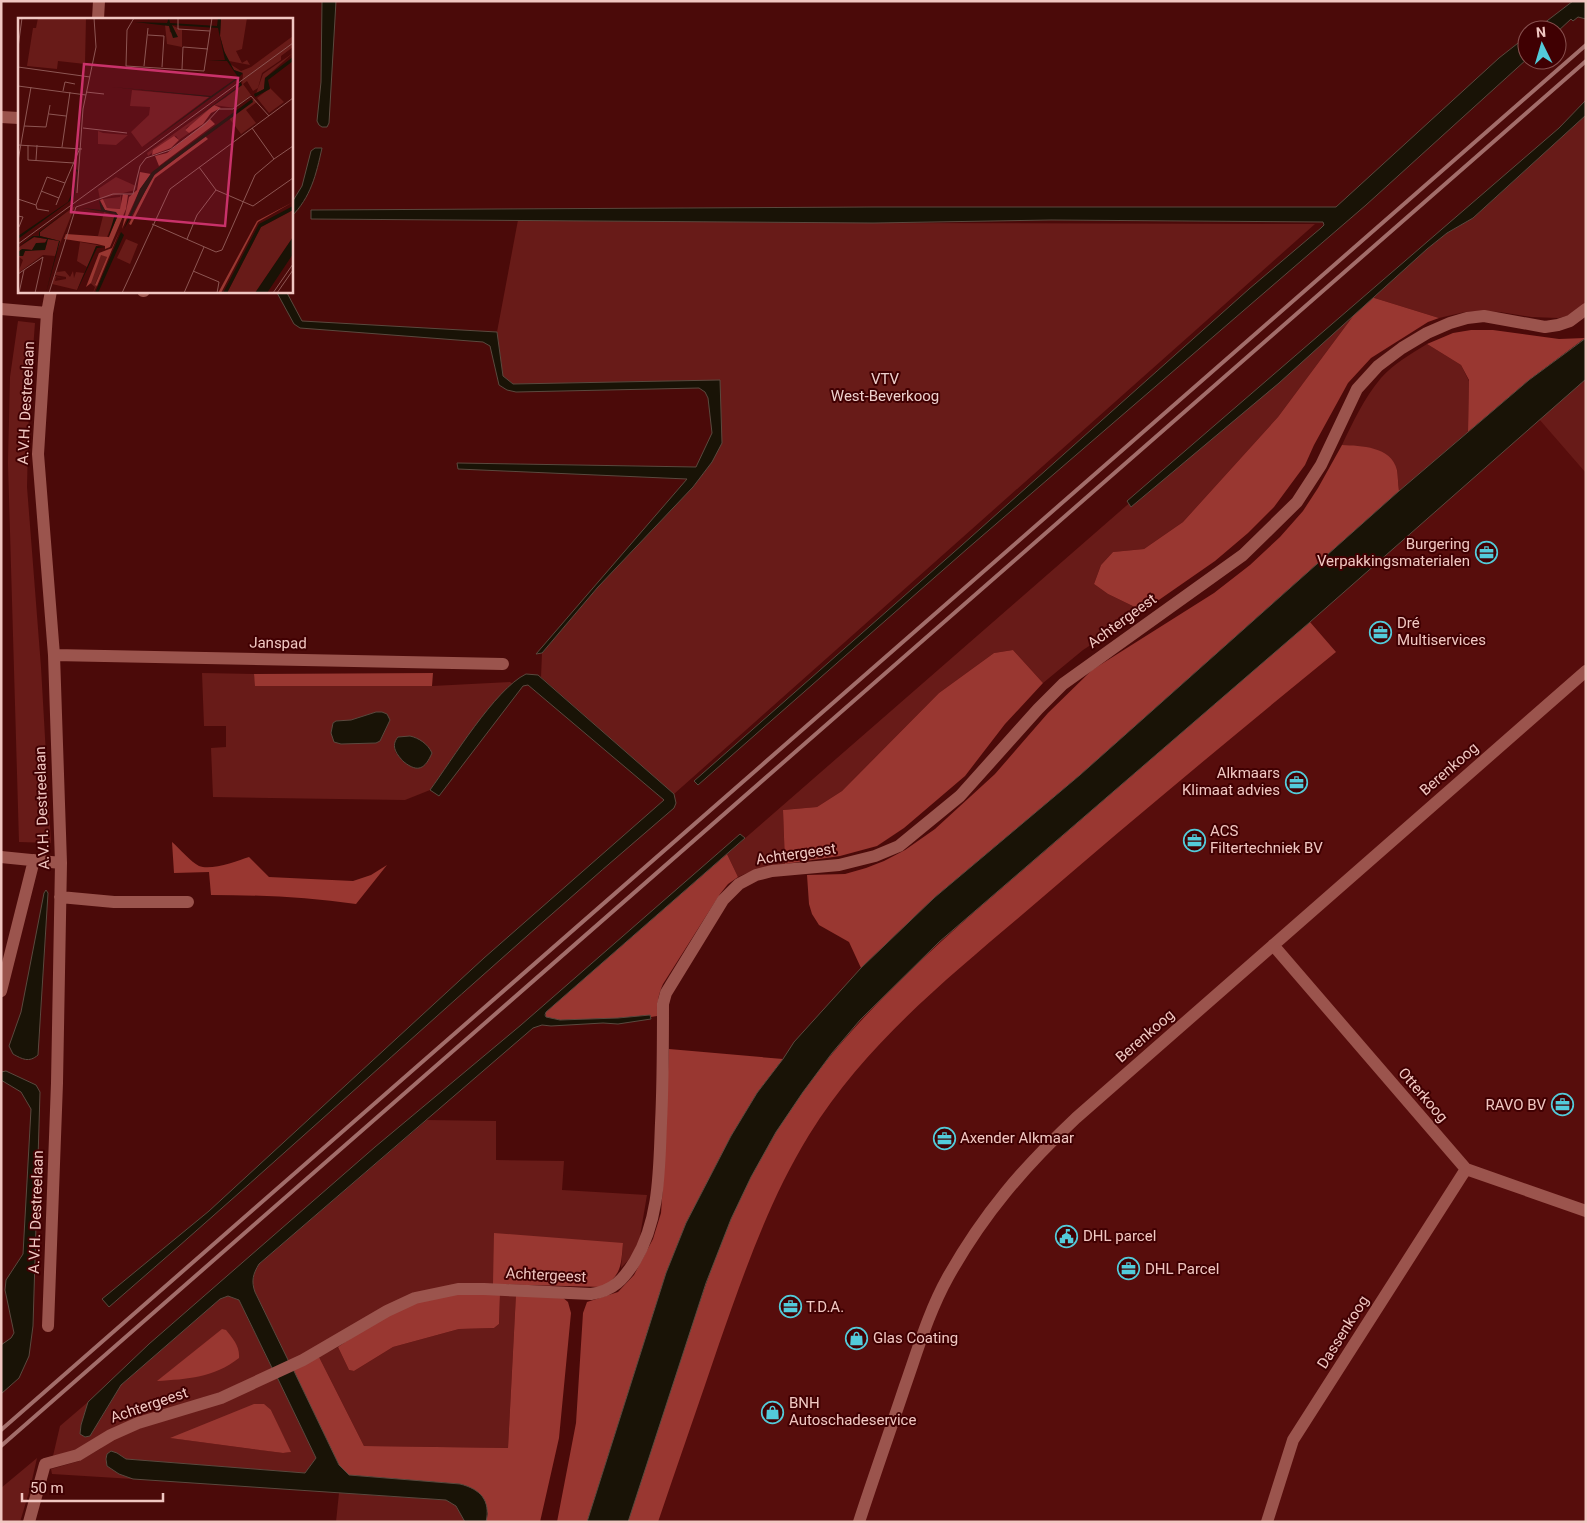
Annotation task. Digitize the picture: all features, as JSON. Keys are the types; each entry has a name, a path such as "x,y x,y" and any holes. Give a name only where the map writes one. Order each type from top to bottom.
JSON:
{"street":[{"path":"98,18 99,1"},
{"path":"1,117 18,118"},
{"name":"A.V.H. Destreelaan","path":"48,1326 57,1083 61,863 54,655 38,454 50,292"},
{"name":"Achtergeest","path":"29,1522 45,1464 78,1456 111,1435 138,1424 221,1398 303,1360 387,1311 415,1298 458,1289 592,1294 602,1293 612,1288 622,1280 647,1238 658,1185 663,1004 666,993 723,900 730,892 738,884 756,875 779,870 839,865 875,856 899,846 960,796 1063,684 1243,555 1297,502 1321,465 1358,389 1378,366 1402,348 1427,333 1467,318 1484,316 1546,327 1570,322 1586,309"},
{"path":"1,310 47,313"},
{"name":"Janspad","path":"54,655 502,664"},
{"name":"Berenkoog","path":"859,1522 928,1318 948,1278 996,1202 1032,1161 1076,1118 1586,672"},
{"path":"1,857 61,863"},
{"path":"1,991 34,860"},
{"path":"60,897 114,902 188,902"},
{"name":"Otterkoog","path":"1273,946 1466,1169 1586,1211"},
{"name":"Dassenkoog","path":"1267,1522 1293,1440 1466,1169"}],"shaded area":[{"path":"322,1 336,1 329,123 327,127 322,127 317,121 321,82"},
{"path":"1573,1 1586,1 1586,19 1578,17 1567,23 1567,20 1548,20"},
{"path":"1517,44 1517,68 1366,205 967,549 698,785 694,781 1249,289 1321,228 1324,225 1323,222 1051,220 873,223 311,219 311,210 1336,207 1499,58"},
{"path":"1586,100 1586,115 1473,218 1447,233 1427,249 1279,383 1131,507 1127,501 1559,128"},
{"path":"315,148 322,148 315,176 308,193 292,216 292,202 302,186 311,151"},
{"path":"277,292 287,292 302,321 497,332 503,376 513,384 720,380 722,443 712,462 693,487 598,587 542,653 536,654 687,479 458,469 457,463 696,467 712,433 708,398 705,392 699,388 516,392 507,390 499,385 490,346 483,342 300,328 294,324"},
{"path":"1368,296 1439,318 1428,322 1371,358 1348,383 1305,465 1274,507 1248,533 1215,561 1143,611 1108,594 1094,584 1101,565 1113,552 1144,549 1183,522 1278,417"},
{"path":"1471,330 1493,330 1559,339 1585,338 1529,380 1468,432 1469,380 1461,365 1427,344 1453,333"},
{"path":"1586,338 1586,379 1310,622 939,942 860,1020 832,1053 776,1132 751,1177 731,1219 706,1283 628,1522 587,1522 666,1273 686,1223 731,1136 757,1093 794,1042 861,968 934,898 1080,775 1399,491 1529,380"},
{"path":"1586,358 1586,1522 608,1522 835,1020"},
{"path":"1342,445 1366,447 1389,456 1397,470 1399,491 1080,775 934,898 861,968 849,942 819,925 812,914 809,904 807,875 845,874 866,868 905,850 935,829 995,774 1048,713 1092,670 1214,593 1250,565 1280,537 1303,511"},
{"path":"1310,622 1336,652 1144,811 939,986 910,1013 856,1070 832,1101 795,1160 758,1237 728,1317 658,1522 628,1522 693,1322 723,1238 747,1183 761,1157 804,1090 834,1051 866,1015 935,947"},
{"path":"1013,650 1043,683 1005,724 965,776 904,828 877,846 840,856 785,864 783,810 817,807 842,791 939,693 994,653"},
{"path":"433,673 432,686 255,686 254,674"},
{"path":"526,674 538,675 674,794 676,803 674,808 109,1307 102,1299 209,1211 484,958 664,800 528,685 523,686 439,796 430,790 488,709 514,682"},
{"path":"376,712 387,714 390,720 380,741 376,743 341,744 334,742 331,733 333,723 351,720"},
{"path":"410,736 423,742 432,753 427,763 421,768 413,767 404,762 395,750 398,737"},
{"path":"740,834 745,838 546,1012 545,1015 546,1017 560,1020 650,1015 651,1019 618,1024 542,1025 533,1028 259,1264 253,1278 255,1292 289,1362 273,1370 239,1300 228,1296 220,1299 121,1385 90,1436 85,1437 80,1434 88,1402 149,1344 375,1147 521,1025"},
{"path":"172,842 199,866 217,866 249,857 269,877 353,881 371,875 387,865 356,904 284,897 211,895 209,872 174,873"},
{"path":"727,854 738,877 728,884 720,894 663,984 658,1000 657,1016 560,1020 546,1017 546,1012"},
{"path":"46,890 48,893 38,1055 32,1059 26,1059 13,1054 9,1046 21,1012"},
{"path":"669,1049 783,1059 757,1093 731,1136 686,1223 666,1273 587,1522 557,1522 576,1423 583,1313 587,1302 618,1292 634,1275 653,1239 661,1213"},
{"path":"6,1071 36,1085 40,1092 33,1326 29,1356 19,1378 1,1394 1,1345 11,1338 14,1333 5,1290 6,1280 23,1254 31,1109 21,1092 1,1080 1,1072"},
{"path":"494,1233 623,1243 621,1263 614,1278 603,1287 493,1284"},
{"path":"500,1294 499,1324 494,1328 459,1329 393,1347 354,1371 349,1370 338,1347 391,1314 435,1297"},
{"path":"516,1294 562,1297 568,1302 571,1313 559,1438 540,1522 486,1522 488,1513 460,1484 349,1475 339,1465 293,1370 319,1357 364,1446 508,1448"},
{"path":"222,1329 226,1330 236,1343 239,1358 210,1374 157,1381"},
{"path":"293,1369 339,1465 349,1475 467,1486 478,1492 485,1502 487,1507 486,1522 465,1522 456,1506 446,1500 133,1479 119,1474 107,1466 107,1454 111,1451 126,1459 305,1473 316,1458 277,1377"},
{"path":"254,1404 264,1404 271,1410 291,1452 283,1453 170,1438"}],"green space":[{"path":"1586,115 1585,306 1567,316 1558,318 1480,311 1465,312 1439,318 1368,296 1447,233 1473,218"},
{"name":"VTV West-Beverkoog","path":"518,220 1315,224 674,794 541,677 542,653 598,587 693,487 712,462 719,380 513,384 503,376 497,332"},
{"path":"1368,296 1278,417 1183,522 1144,549 1113,552 1101,565 1094,584 1108,594 1143,611 1083,650 1043,683 1013,650 994,653 939,693 842,791 817,807 783,810 785,864 750,872 738,877 727,854 1126,506 1281,377"},
{"path":"18,321 35,323 29,402 27,487 41,667 51,843 19,842 8,463 10,377"},
{"path":"1427,344 1461,365 1469,381 1468,432 1399,491 1397,469 1342,445 1364,402 1381,378 1409,355"},
{"path":"1586,379 1586,473 1539,419"},
{"path":"202,673 254,674 256,686 432,686 510,682 513,684 490,707 430,790 405,800 213,797 211,748 226,747 226,726 204,726","holes":["376,712 390,720 380,741 336,721 351,720","415,737 429,748 410,766 395,752"]},
{"path":"427,1120 496,1121 496,1160 564,1161 562,1190 647,1195 639,1242 631,1257 621,1268 623,1243 493,1284 289,1362 255,1292 253,1278 255,1271 259,1264"},
{"path":"500,1294 516,1294 508,1448 364,1446 319,1357 338,1347 349,1370 354,1371 393,1347 459,1329 494,1328 499,1324"},
{"path":"228,1296 239,1300 273,1370 83,1449 53,1456 60,1426 88,1402 80,1434 99,1422 121,1385 220,1299"},
{"path":"277,1377 316,1458 305,1473 126,1459 117,1453 107,1454 107,1466 119,1474 133,1479 52,1474 51,1469 79,1461 100,1449 114,1438","holes":["271,1410 290,1452 283,1453 171,1438"]},
{"path":"37,1458 20,1522 1,1522 1,1488"},
{"path":"339,1493 446,1500 456,1506 465,1522 336,1522"}],"railway":[{"path":"1,1430 1586,45"},
{"path":"1,1446 1586,61"}],"place":[{"name":"Burgering Verpakkingsmaterialen","path":"1486,553"},
{"name":"Dré Multiservices","path":"1381,632"},
{"name":"Alkmaars Klimaat advies","path":"1296,782"},
{"name":"ACS Filtertechniek BV","path":"1194,840"},
{"name":"RAVO BV","path":"1562,1105"},
{"name":"Axender Alkmaar","path":"944,1138"},
{"name":"DHL parcel","path":"1067,1236"},
{"name":"DHL Parcel","path":"1129,1269"},
{"name":"T.D.A.","path":"790,1307"},
{"name":"Glas Coating","path":"857,1338"},
{"name":"BNH Autoschadeservice","path":"773,1412"}]}
